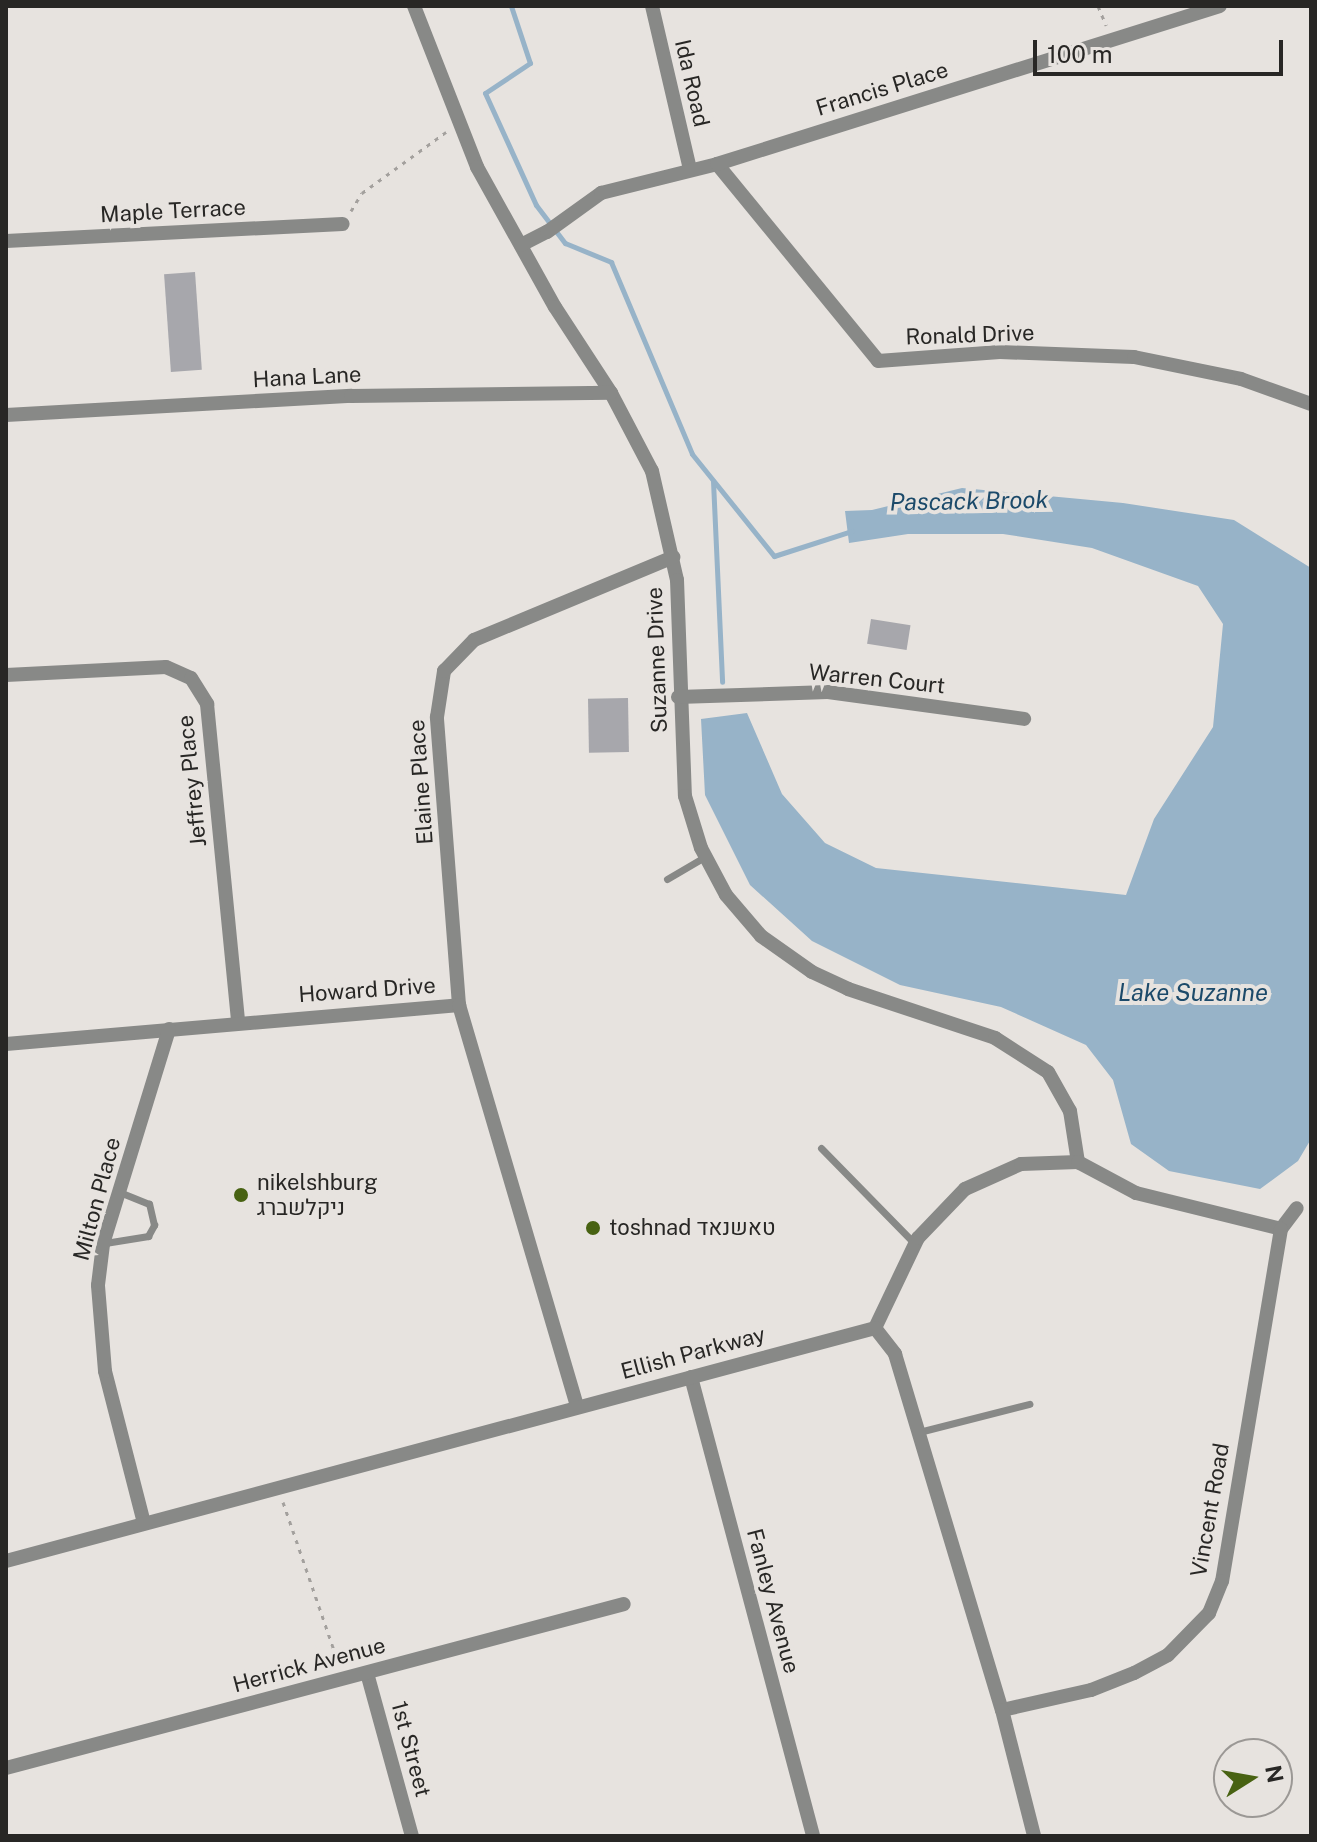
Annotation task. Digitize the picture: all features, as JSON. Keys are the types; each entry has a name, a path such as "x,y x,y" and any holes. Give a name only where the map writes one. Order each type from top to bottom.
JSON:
{"street":[{"name":"Suzanne Drive","path":"414,6 477,167 555,307 611,393 652,471 677,580 678,697 685,796 706,856 726,895 761,936 812,972 848,989 995,1038 1048,1072 1070,1111 1078,1162"},
{"name":"Ida Road","path":"652,6 690,169"},
{"name":"Francis Place","path":"521,245 547,232 601,193 717,164 1220,6"},
{"name":"Ronald Drive","path":"717,164 878,361 1000,352 1134,357 1241,379 1311,404"},
{"name":"Maple Terrace","path":"6,241 343,224"},
{"name":"Hana Lane","path":"6,415 351,396 611,393"},
{"name":"Elaine Place","path":"459,1005 437,717 444,671 474,640 673,557"},
{"name":"Jeffrey Place","path":"6,675 166,667 191,678 207,704 238,1022"},
{"name":"Warren Court","path":"678,697 828,692 1024,719"},
{"name":"Howard Drive","path":"6,1044 459,1005 577,1406"},
{"name":"Milton Place","path":"144,1523 105,1371 98,1285 103,1244 169,1029"},
{"path":"1034,1836 1002,1710 895,1354 875,1328 915,1244 965,1189 1021,1164 1078,1162 1136,1193 1281,1229"},
{"name":"Vincent Road","path":"1002,1710 1091,1690 1134,1673 1168,1655 1209,1613 1222,1581 1281,1229 1297,1208"},
{"name":"Ellish Parkway","path":"6,1561 875,1328"},
{"name":"Fanley Avenue","path":"691,1377 813,1836"},
{"name":"Herrick Avenue","path":"6,1768 624,1604"},
{"name":"1st Street","path":"367,1673 412,1836"}],"lane":[{"path":"667,879 706,856"},
{"path":"821,1148 915,1244"},
{"path":"103,1244 135,1240 152,1232 155,1219 149,1204 119,1192"},
{"path":"919,1432 1029,1404"}],"path":[{"path":"1098,6 1112,40"},
{"path":"343,224 362,193 459,122"},
{"path":"278,1487 344,1679"}],"water":[{"name":"Lake Suzanne","path":"962,488 1123,503 1234,520 1311,568 1311,1139 1298,1161 1260,1189 1169,1171 1131,1144 1113,1080 1086,1045 1001,1007 900,985 812,941 750,885 705,795 701,719 747,713 782,794 825,843 876,868 1126,895 1154,819 1213,727 1223,624 1198,586 1092,548 1003,534 908,534 849,543 845,511 872,510"}],"building":[{"path":"195,272 202,370 171,372 164,274"},
{"path":"871,619 911,625 907,650 867,644"},
{"path":"628,698 629,752 589,753 588,699"}],"waterway":[{"name":"Pascack Brook","path":"511,6 530,63 485,93 536,205 565,243 611,262 692,454 774,556 852,531"},
{"path":"713,481 722,682"}],"place":[{"name":"nikelshburg ניקלשברג","path":"241,1195"},
{"name":"toshnad טאשנאד","path":"593,1228"}]}
